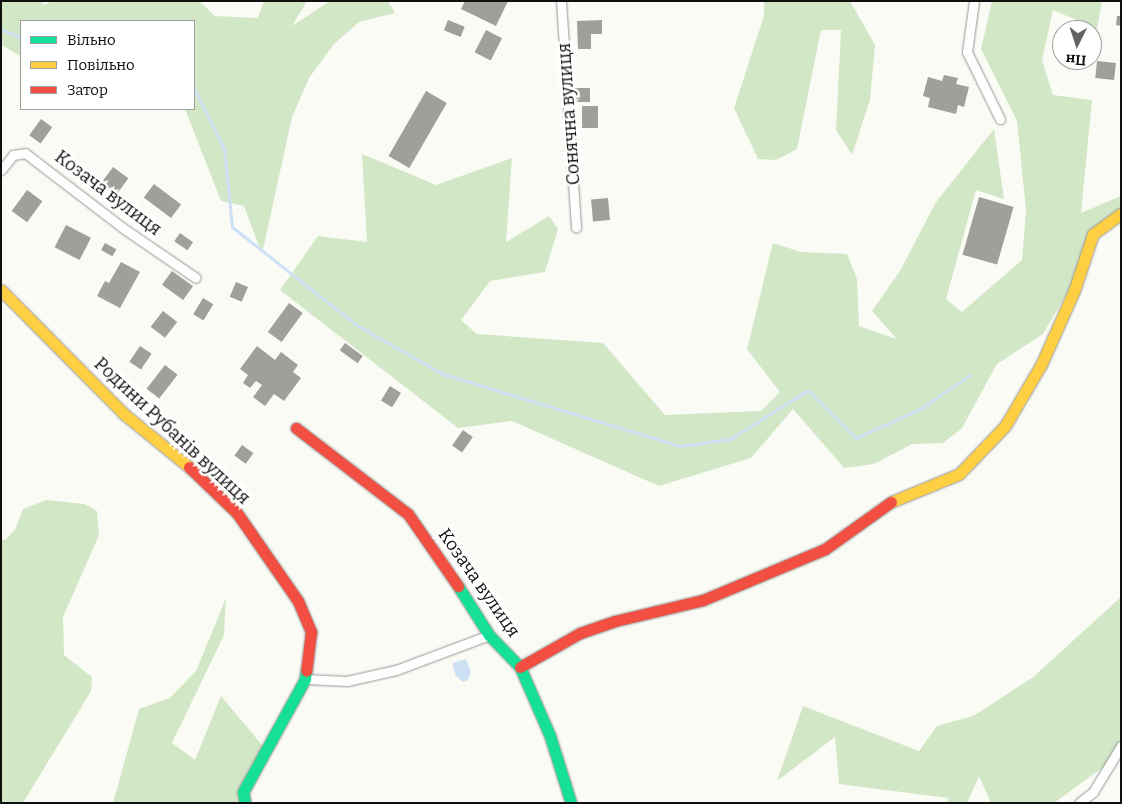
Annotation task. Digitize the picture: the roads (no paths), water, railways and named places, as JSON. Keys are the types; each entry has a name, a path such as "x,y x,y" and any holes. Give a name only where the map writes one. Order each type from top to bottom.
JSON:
{"street":[{"name":"Сонячна вулиця","path":"562,1 576,228"},
{"path":"974,1 967,52 1000,119"},
{"name":"Козача вулиця","path":"1,170 13,155 25,153 123,228 196,278"},
{"path":"520,667 580,633 615,621 702,600 825,550 882,506 959,474 1005,426 1042,365 1074,291 1093,234 1121,214"},
{"name":"Родини Рубанів вулиця","path":"1,290 124,414 170,449 237,513 298,601 311,632 305,679 243,792 245,803"},
{"name":"Козача вулиця","path":"296,428 408,514 435,549 489,635 520,667 550,736 570,803"},
{"path":"305,679 347,681 386,672 489,635"},
{"path":"1079,803 1093,792 1121,746"}],"water":[{"path":"466,659 471,672 468,680 463,682 456,676 452,663"}],"waterway":[{"path":"1,29 20,38"},
{"path":"195,90 224,149 232,227 358,326 443,374 680,446 730,439 808,390 856,438 920,409 970,375"}]}
